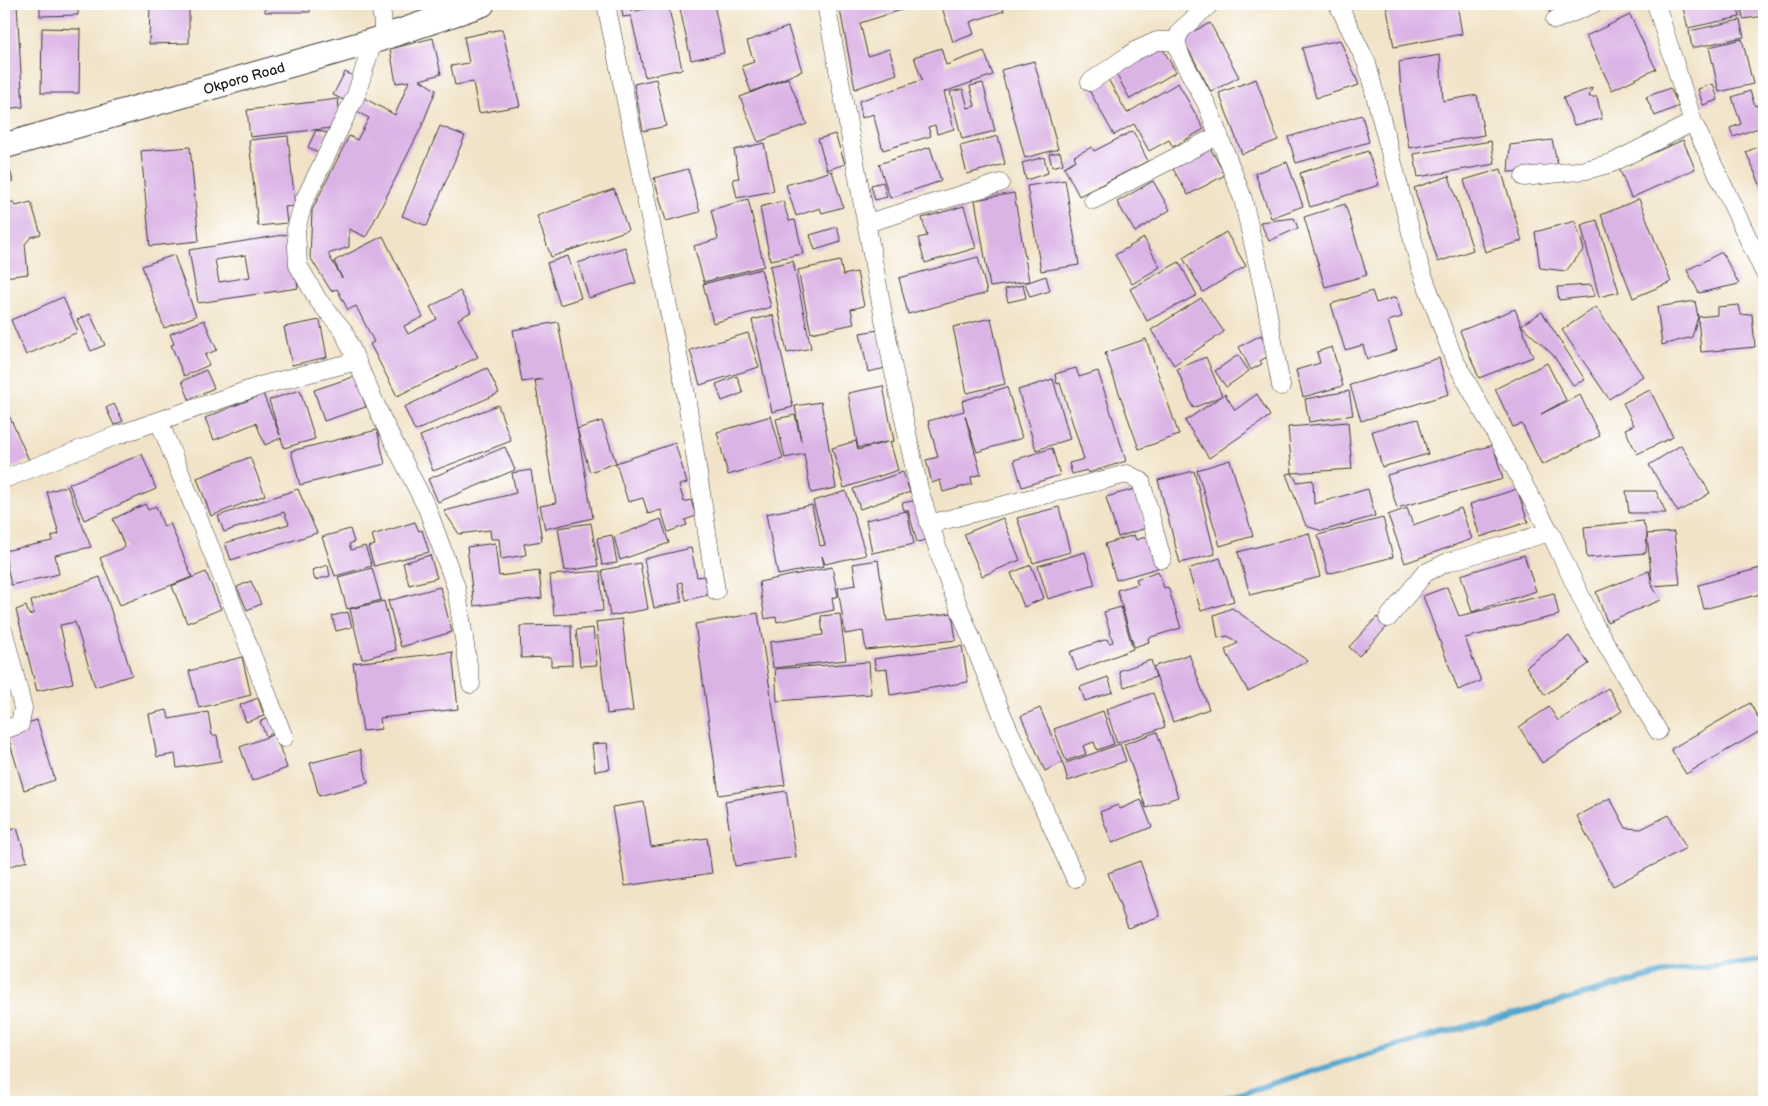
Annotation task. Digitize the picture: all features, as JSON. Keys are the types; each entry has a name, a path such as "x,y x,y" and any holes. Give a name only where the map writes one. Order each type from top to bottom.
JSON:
{"main road":[{"name":"Okporo Road","path":"4,146 379,39 482,4"}],"street":[{"path":"381,4 379,39 356,95 304,202 296,230 298,265 318,300 343,330 382,419 427,508 456,587 471,684"},
{"path":"606,4 685,389 716,591"},
{"path":"826,4 892,363 919,489 946,575 1004,717 1075,878"},
{"path":"1210,4 1181,30 1176,41 1181,57 1207,106 1243,198 1264,292 1281,386"},
{"path":"1338,4 1367,64 1420,267 1454,358 1550,532 1593,622 1658,732"},
{"path":"1555,20 1593,4"},
{"path":"1656,4 1692,122 1764,272"},
{"path":"1090,82 1135,51 1157,41 1176,41"},
{"path":"1524,177 1586,170 1612,163 1692,122"},
{"path":"1093,200 1219,135"},
{"path":"867,224 1000,183"},
{"path":"4,479 262,385 357,361"},
{"path":"159,421 284,738"},
{"path":"929,524 1126,474 1141,481 1162,559"},
{"path":"1388,618 1425,573 1448,562 1550,532"},
{"path":"4,633 23,708 20,724 4,730"}],"building":[{"path":"4,4 17,4 23,107 4,109"},
{"path":"40,4 78,4 78,15 40,16"},
{"path":"150,4 189,4 189,43 149,44"},
{"path":"265,4 310,4 310,12 265,12"},
{"path":"621,4 630,4 631,12 668,4 682,69 645,77 631,16 623,17"},
{"path":"679,4 714,4 724,53 691,60"},
{"path":"839,4 921,4 860,23 868,56 889,49 897,74 855,89"},
{"path":"941,4 1001,4 1004,11 970,22 974,34 953,42"},
{"path":"1386,4 1457,4 1462,34 1394,47"},
{"path":"1547,4 1571,4 1550,13"},
{"path":"1682,4 1737,4 1740,17 1688,28"},
{"path":"1741,4 1762,4 1764,16 1743,19"},
{"path":"1630,15 1656,69 1612,90 1586,36"},
{"path":"1740,20 1744,37 1692,48 1689,31"},
{"path":"1210,23 1239,77 1211,92 1182,37"},
{"path":"788,27 802,71 751,92 742,66 754,62 747,41"},
{"path":"42,28 80,29 79,93 41,93"},
{"path":"502,29 520,106 479,113 473,82 455,85 451,66 469,63 464,37"},
{"path":"433,38 441,74 420,80 436,90 421,128 366,237 349,229 349,247 328,254 342,278 334,261 383,236 423,317 404,326 408,334 437,319 430,307 460,291 471,312 458,319 478,357 397,396 370,344 374,342 356,306 348,310 337,289 331,291 310,257 312,210 349,136 357,140 369,118 357,112 364,98 395,115 409,81 396,83 390,49"},
{"path":"1742,39 1753,84 1719,92 1709,47"},
{"path":"1340,40 1359,85 1316,98 1302,48"},
{"path":"1161,46 1176,72 1130,99 1115,72"},
{"path":"941,48 946,65 984,51 993,75 944,92 954,129 937,134 935,125 928,127 931,136 883,150 873,114 862,118 859,101 922,80 914,57"},
{"path":"1440,55 1443,101 1477,95 1484,135 1409,148 1402,108 1399,62"},
{"path":"1034,61 1058,149 1025,158 1001,70"},
{"path":"345,72 358,78 346,101 333,95"},
{"path":"788,78 807,124 758,142 740,97"},
{"path":"656,79 666,126 643,131 634,84"},
{"path":"1108,79 1127,113 1178,83 1204,129 1173,147 1169,140 1149,151 1134,124 1114,135 1089,90"},
{"path":"1256,79 1278,140 1242,154 1219,93"},
{"path":"983,83 995,131 962,139 950,92 963,89 968,108 975,106 970,86"},
{"path":"1713,84 1718,100 1703,105 1698,89"},
{"path":"1592,88 1589,97 1597,97 1602,119 1574,125 1563,98"},
{"path":"1670,88 1679,106 1655,116 1646,97"},
{"path":"1750,91 1755,106 1764,103 1764,126 1733,137 1730,128 1741,124 1732,97"},
{"path":"338,99 340,118 332,128 250,137 247,110"},
{"path":"1362,115 1369,142 1296,163 1288,137"},
{"path":"440,126 465,136 427,226 402,216"},
{"path":"316,130 327,133 318,153 308,147"},
{"path":"1133,131 1148,161 1079,196 1064,167 1076,160 1074,156 1092,147 1094,151"},
{"path":"835,134 845,164 827,170 818,139"},
{"path":"288,136 295,206 285,207 287,223 258,226 249,140"},
{"path":"998,136 1005,164 967,174 960,146"},
{"path":"1552,140 1559,170 1508,172 1510,145"},
{"path":"1683,140 1695,169 1631,198 1619,168"},
{"path":"1491,141 1495,164 1418,177 1414,154"},
{"path":"764,143 774,191 737,198 733,179 739,178 734,150"},
{"path":"1764,144 1764,194 1746,152"},
{"path":"190,147 199,241 150,246 141,151"},
{"path":"930,147 941,181 890,198 879,164"},
{"path":"1210,148 1225,175 1188,195 1173,169"},
{"path":"1368,151 1379,185 1310,207 1300,173"},
{"path":"1060,152 1063,164 1052,167 1049,154"},
{"path":"1044,157 1048,173 1026,180 1022,163"},
{"path":"1287,162 1303,206 1271,218 1255,173"},
{"path":"9,167 13,181 4,182 4,168"},
{"path":"688,169 700,212 666,221 654,178"},
{"path":"1501,169 1522,241 1485,252 1464,180"},
{"path":"832,171 843,207 822,213 820,208 796,216 786,185"},
{"path":"1449,176 1473,250 1438,262 1414,188"},
{"path":"1065,180 1079,265 1041,271 1027,186"},
{"path":"1153,181 1170,210 1135,232 1117,202"},
{"path":"883,182 887,197 875,200 871,185"},
{"path":"614,189 628,230 551,257 537,216"},
{"path":"1014,193 1029,281 990,287 975,200"},
{"path":"748,199 764,266 704,282 694,246 718,239 711,210"},
{"path":"1639,199 1671,282 1633,298 1601,215"},
{"path":"783,201 789,221 795,220 803,254 770,260 760,207"},
{"path":"14,202 16,206 31,202 41,234 31,237 25,244 28,274 4,277 4,203"},
{"path":"1345,204 1367,275 1325,287 1304,217"},
{"path":"964,206 976,248 925,263 918,238 927,236 922,218"},
{"path":"1294,218 1298,228 1269,241 1260,222"},
{"path":"1597,220 1619,292 1599,297 1581,225"},
{"path":"1575,221 1584,249 1566,271 1540,268 1535,232"},
{"path":"837,227 841,242 815,250 810,235"},
{"path":"1226,232 1246,266 1203,292 1183,258"},
{"path":"289,234 298,288 198,303 189,250","holes":["246,255 250,277 219,282 215,260"]},
{"path":"1144,238 1160,267 1132,284 1115,255"},
{"path":"625,247 636,283 589,298 578,263"},
{"path":"1722,252 1739,284 1699,293 1687,270"},
{"path":"174,255 196,316 164,328 142,266"},
{"path":"568,256 581,298 560,305 547,263"},
{"path":"978,257 987,293 908,314 899,278"},
{"path":"793,261 811,348 787,353 770,266"},
{"path":"840,261 843,275 857,272 864,306 851,309 854,324 811,333 798,270"},
{"path":"1179,262 1197,295 1147,321 1130,289"},
{"path":"761,269 771,307 713,323 703,284"},
{"path":"1046,276 1050,291 1030,297 1025,283"},
{"path":"1023,285 1026,298 1008,302 1005,289"},
{"path":"1591,285 1595,296 1559,300 1557,287"},
{"path":"1372,291 1376,303 1396,297 1402,317 1388,321 1397,350 1367,359 1363,345 1345,350 1331,304"},
{"path":"63,297 78,332 26,355 11,320"},
{"path":"1201,298 1224,332 1174,365 1151,330"},
{"path":"1695,301 1698,317 1692,337 1662,345 1657,307"},
{"path":"1739,305 1741,315 1752,314 1755,347 1701,352 1698,317 1717,315 1717,307"},
{"path":"1596,307 1643,376 1609,399 1562,330"},
{"path":"1515,309 1533,357 1479,378 1460,331"},
{"path":"1542,312 1585,380 1573,385 1553,355 1521,325"},
{"path":"90,314 105,345 91,351 77,320"},
{"path":"773,315 793,407 772,412 752,320"},
{"path":"991,318 1005,384 967,393 953,327"},
{"path":"204,320 217,350 205,355 209,365 184,376 171,345 174,344 170,334"},
{"path":"320,320 327,357 292,365 284,327"},
{"path":"558,322 593,518 545,529 540,506 556,503 535,381 542,379 522,382 513,330"},
{"path":"878,330 886,368 868,372 860,333"},
{"path":"748,333 759,367 700,385 690,350"},
{"path":"1261,335 1272,354 1260,361 1262,364 1251,370 1239,347"},
{"path":"1146,339 1179,435 1139,449 1105,353"},
{"path":"1332,347 1343,386 1303,397 1296,370 1320,363 1317,352"},
{"path":"1238,355 1249,371 1226,387 1215,371"},
{"path":"1206,357 1222,396 1193,408 1177,369"},
{"path":"1439,358 1449,394 1361,421 1350,385"},
{"path":"1547,363 1566,400 1541,414 1580,395 1600,436 1542,465 1522,424 1513,427 1495,389"},
{"path":"487,368 499,393 415,431 404,407"},
{"path":"1076,368 1079,377 1098,371 1126,461 1088,473 1087,470 1072,474 1069,463 1084,459 1060,383 1057,384 1055,374"},
{"path":"206,370 214,388 189,399 182,381"},
{"path":"356,376 366,407 324,421 314,390"},
{"path":"737,376 743,393 722,401 716,384"},
{"path":"1053,379 1070,439 1036,450 1018,390"},
{"path":"883,386 894,441 890,442 898,470 844,488 832,448 856,441 858,450 887,442 858,448 848,393"},
{"path":"1007,387 1022,438 977,452 965,416 981,474 971,477 972,484 943,492 940,480 932,483 926,460 938,457 928,421 964,411 962,401"},
{"path":"300,390 315,439 284,448 281,438 265,445 256,423 214,440 205,418 263,394 280,435 269,400"},
{"path":"1650,390 1673,437 1637,454 1625,429 1634,425 1623,403"},
{"path":"1349,391 1353,415 1309,422 1305,399"},
{"path":"1225,394 1235,410 1257,394 1270,416 1209,458 1185,421"},
{"path":"821,402 836,488 811,493 804,454 785,458 776,419 795,415 801,441 795,406"},
{"path":"4,404 29,460 9,468 4,455"},
{"path":"114,404 123,421 114,425 106,408"},
{"path":"498,405 511,441 433,471 420,436"},
{"path":"771,416 783,459 728,475 717,432"},
{"path":"1418,419 1428,454 1382,467 1372,431"},
{"path":"602,421 616,463 590,472 577,429"},
{"path":"1348,422 1352,469 1292,473 1288,427"},
{"path":"377,430 385,464 300,485 291,451"},
{"path":"675,443 687,483 679,485 684,502 691,500 696,516 685,520 687,525 668,532 661,510 648,514 643,498 628,502 616,463"},
{"path":"1493,445 1503,479 1397,508 1387,475"},
{"path":"1681,445 1710,493 1678,512 1649,465"},
{"path":"505,447 515,470 438,502 428,479"},
{"path":"1052,448 1060,475 1022,487 1014,460"},
{"path":"142,454 156,489 84,520 69,484"},
{"path":"250,457 265,495 211,516 197,478"},
{"path":"1230,460 1253,536 1220,546 1197,470"},
{"path":"531,470 542,541 524,544 526,555 501,559 499,539 491,539 490,530 459,534 444,511 516,493 512,473"},
{"path":"1194,471 1215,554 1180,563 1158,480"},
{"path":"903,472 910,492 860,509 853,489"},
{"path":"1292,473 1297,482 1313,480 1314,504 1368,489 1375,516 1322,531 1306,526 1286,474"},
{"path":"67,486 91,547 55,555 59,574 11,585 4,551 52,541 52,536 59,534 47,492"},
{"path":"298,489 317,533 231,560 225,543 289,524 284,512 224,532 218,516"},
{"path":"1135,489 1146,528 1118,537 1106,497"},
{"path":"1517,489 1528,522 1480,537 1470,504"},
{"path":"846,491 866,555 825,564 822,556 824,566 778,575 766,514 812,505 820,546 825,545 813,501"},
{"path":"1626,491 1656,491 1666,513 1629,513"},
{"path":"918,500 930,539 917,542 908,510 904,510 902,503"},
{"path":"145,504 148,510 156,506 164,527 170,523 192,577 120,605 100,558 125,547 113,519"},
{"path":"1059,507 1070,552 1033,563 1017,518"},
{"path":"1407,508 1413,525 1461,508 1472,539 1405,563 1388,515"},
{"path":"907,511 914,544 872,553 866,520"},
{"path":"1003,518 1020,560 982,576 964,534"},
{"path":"1383,518 1393,557 1328,574 1318,535"},
{"path":"661,519 669,543 620,560 614,537"},
{"path":"1643,521 1647,534 1646,553 1587,558 1584,527"},
{"path":"415,522 419,531 422,530 429,552 374,566 368,547 375,545 372,535"},
{"path":"591,523 598,566 565,571 558,528"},
{"path":"350,529 354,542 349,544 351,550 365,546 372,566 335,576 322,537"},
{"path":"1674,532 1680,584 1652,586 1661,600 1607,622 1596,592 1649,571 1652,584 1647,534"},
{"path":"1309,533 1320,577 1250,595 1238,552"},
{"path":"612,535 617,563 602,565 597,538"},
{"path":"1134,535 1136,540 1148,536 1158,568 1116,580 1105,544"},
{"path":"495,543 499,576 539,571 542,598 474,606 467,547"},
{"path":"691,548 697,577 704,576 708,595 686,600 682,582 678,583 682,602 654,608 644,559"},
{"path":"1085,552 1095,585 1048,599 1038,566"},
{"path":"430,555 437,578 409,585 403,563"},
{"path":"1524,555 1536,591 1472,612 1461,575"},
{"path":"1220,558 1234,601 1201,611 1188,569"},
{"path":"878,560 887,621 952,613 956,640 866,650 863,631 845,634 838,588 856,585 853,564"},
{"path":"640,563 648,609 610,616 602,570"},
{"path":"328,565 330,576 315,580 312,570"},
{"path":"1031,565 1044,598 1024,607 1011,573"},
{"path":"832,567 838,596 832,598 834,610 777,622 776,617 765,619 759,582"},
{"path":"1764,567 1764,593 1704,609 1698,585"},
{"path":"372,568 381,600 347,609 338,577"},
{"path":"600,571 603,611 554,615 550,575"},
{"path":"1158,571 1164,588 1168,587 1181,628 1148,638 1149,642 1134,647 1117,590 1138,584 1136,579"},
{"path":"206,572 221,609 187,623 172,586"},
{"path":"100,577 132,675 95,687 75,622 60,625 73,683 37,691 16,610 26,606 29,615 34,613 31,601"},
{"path":"251,581 261,604 247,610 237,587"},
{"path":"440,587 452,632 401,647 388,601"},
{"path":"1447,587 1459,616 1554,593 1559,615 1465,638 1481,681 1458,690 1423,596"},
{"path":"384,601 396,650 362,659 350,609"},
{"path":"1121,607 1133,649 1077,671 1070,652 1107,639 1109,643 1113,642 1104,612"},
{"path":"1232,608 1308,661 1248,691 1225,650 1238,643 1228,636 1218,638 1214,615"},
{"path":"348,612 352,627 336,631 332,616"},
{"path":"758,613 785,785 719,795 695,624"},
{"path":"840,614 846,660 773,668 770,642 823,635 821,616"},
{"path":"1377,617 1387,627 1359,656 1349,647"},
{"path":"622,619 633,711 607,714 596,622"},
{"path":"571,625 572,665 551,666 551,657 521,658 520,626"},
{"path":"593,628 597,665 580,666 576,630"},
{"path":"1569,636 1589,664 1545,695 1526,667"},
{"path":"962,646 968,682 890,695 887,669 876,670 874,659"},
{"path":"452,652 458,709 380,718 381,729 363,731 353,663"},
{"path":"1189,654 1209,709 1173,722 1153,667"},
{"path":"242,657 251,695 199,708 189,671"},
{"path":"1151,660 1156,677 1124,687 1119,671"},
{"path":"869,662 871,694 777,701 775,669"},
{"path":"1108,677 1113,692 1085,701 1080,687"},
{"path":"1608,688 1622,711 1542,763 1519,727 1549,707 1558,721"},
{"path":"1153,693 1165,727 1117,743 1106,709"},
{"path":"258,698 264,716 246,722 240,705"},
{"path":"1750,703 1764,729 1686,774 1671,749"},
{"path":"1040,708 1063,762 1045,771 1021,716"},
{"path":"167,710 169,719 208,712 212,735 217,735 221,761 177,768 175,754 157,757 149,714"},
{"path":"1103,711 1114,744 1097,750 1094,742 1083,746 1086,754 1066,761 1054,729"},
{"path":"272,717 278,731 266,736 260,721"},
{"path":"37,720 55,780 24,790 6,730"},
{"path":"1157,732 1178,797 1146,808 1124,744"},
{"path":"275,734 287,768 252,781 240,747"},
{"path":"607,743 610,769 595,771 592,744"},
{"path":"1120,744 1126,761 1068,781 1063,764"},
{"path":"360,750 368,783 319,796 310,763"},
{"path":"786,791 796,857 735,866 725,801"},
{"path":"1610,798 1626,828 1641,829 1669,815 1686,848 1613,886 1577,816"},
{"path":"1141,800 1152,827 1112,843 1100,812 1118,805 1120,809"},
{"path":"644,802 651,847 707,838 712,873 625,886 612,807"},
{"path":"17,828 27,861 4,868 4,832"},
{"path":"1140,861 1160,916 1128,928 1108,873"}],"waterway":[{"path":"1212,1102 1399,1045 1671,971 1764,959"}]}
